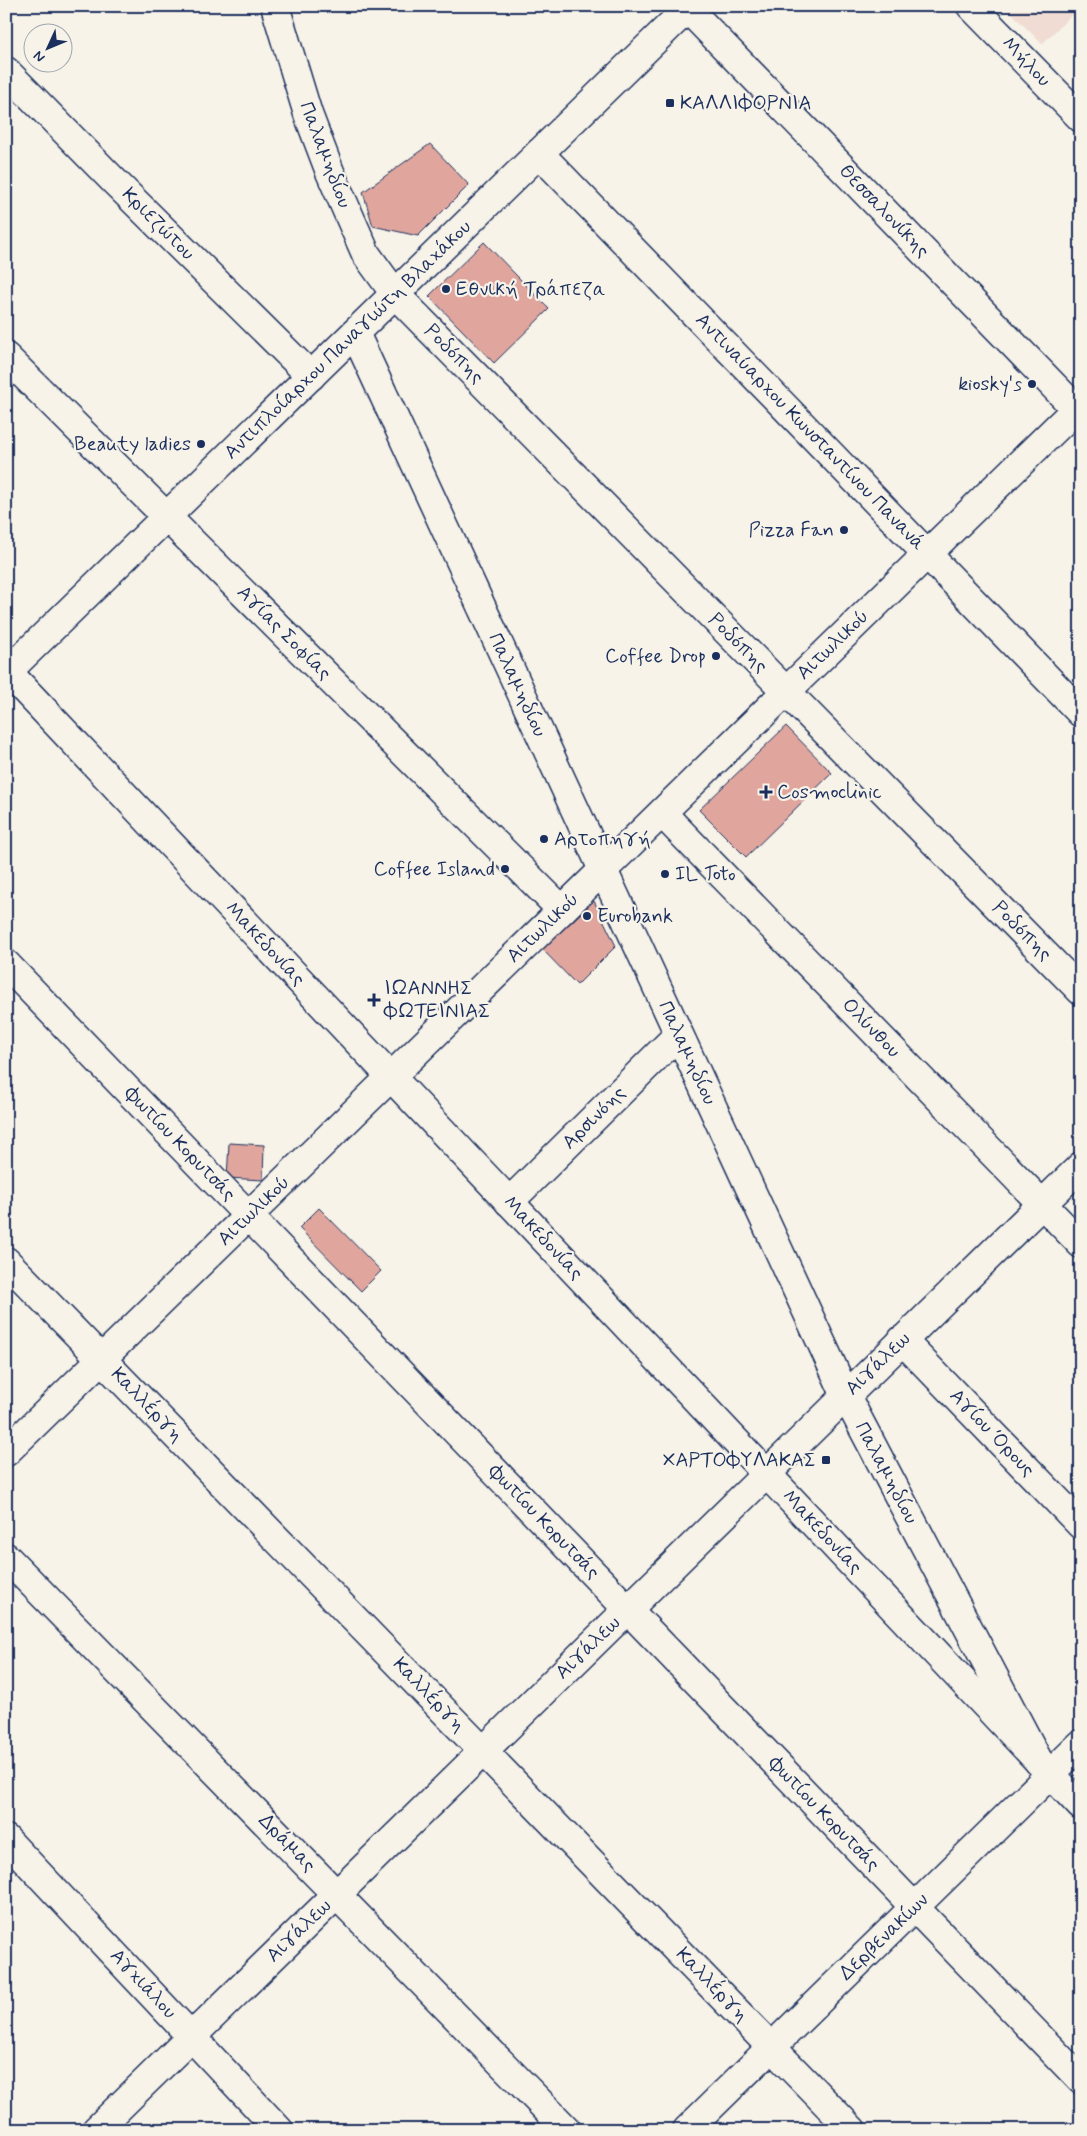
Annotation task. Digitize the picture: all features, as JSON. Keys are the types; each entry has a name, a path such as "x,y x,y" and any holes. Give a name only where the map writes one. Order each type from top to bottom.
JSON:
{"street":[{"name":"Μήλου","path":"971,6 1081,118"},
{"name":"Παλαμηδίου","path":"277,7 308,114 330,172 366,254 395,294"},
{"name":"Αντιπλοίαρχου Παναγιώτη Βλαχάκου","path":"7,672 689,7"},
{"name":"Θεσσαλονίκης","path":"689,7 1079,409"},
{"name":"Κριεζώτου","path":"6,71 311,376"},
{"name":"Αντιναύαρχου Κωνσταντίνου Πανανά","path":"540,153 1081,712"},
{"name":"Ροδόπης","path":"395,294 1081,991"},
{"name":"Παλαμηδίου","path":"355,333 846,1396 1045,1768"},
{"name":"Αγίας Σοφίας","path":"6,357 562,910"},
{"name":"Αιτωλικού","path":"6,1452 927,553 1079,409"},
{"name":"Μακεδονίας","path":"7,672 1081,1806"},
{"name":"Ολύνθου","path":"662,813 1081,1244"},
{"name":"Φωτίου Κορυτσάς","path":"6,964 1081,2080"},
{"name":"Αρσινόης","path":"509,1202 678,1035"},
{"name":"Αιγάλεω","path":"96,2130 1081,1166"},
{"name":"Καλλέργη","path":"6,1261 852,2130"},
{"name":"Αγίου Όρους","path":"902,1340 1081,1525"},
{"name":"Δράμας","path":"6,1557 567,2130"},
{"name":"Δερβενακίων","path":"687,2130 914,1907 1045,1768 1081,1744"},
{"name":"Αγχιάλου","path":"6,1839 279,2130"}],"shaded area":[{"path":"1005,6 1081,6 1042,44"}],"building":[{"path":"430,144 469,185 418,236 373,226 363,192"},
{"path":"484,242 549,309 494,363 429,296"},
{"name":"Cosmoclinic","path":"786,726 832,773 746,857 699,810"},
{"path":"594,901 616,946 577,985 542,949"},
{"path":"229,1143 264,1145 263,1180 227,1178"},
{"path":"319,1208 381,1271 361,1291 299,1228"}],"place":[{"name":"ΚΑΛΛΙΦΟΡΝΙΑ","path":"670,103"},
{"name":"Εθνική Τράπεζα","path":"446,289"},
{"name":"kiosky's","path":"1032,384"},
{"name":"Beauty ladies","path":"201,444"},
{"name":"Pizza Fan","path":"844,530"},
{"name":"Coffee Drop","path":"716,656"},
{"name":"Cosmoclinic","path":"766,792"},
{"name":"Αρτοπηγή","path":"544,839"},
{"name":"Coffee Island","path":"505,869"},
{"name":"IL Toto","path":"665,874"},
{"name":"Eurobank","path":"587,916"},
{"name":"ΙΩΑΝΝΗΣ ΦΩΤΕΙΝΙΑΣ","path":"374,1000"},
{"name":"ΧΑΡΤΟΦΥΛΑΚΑΣ","path":"826,1460"}]}
